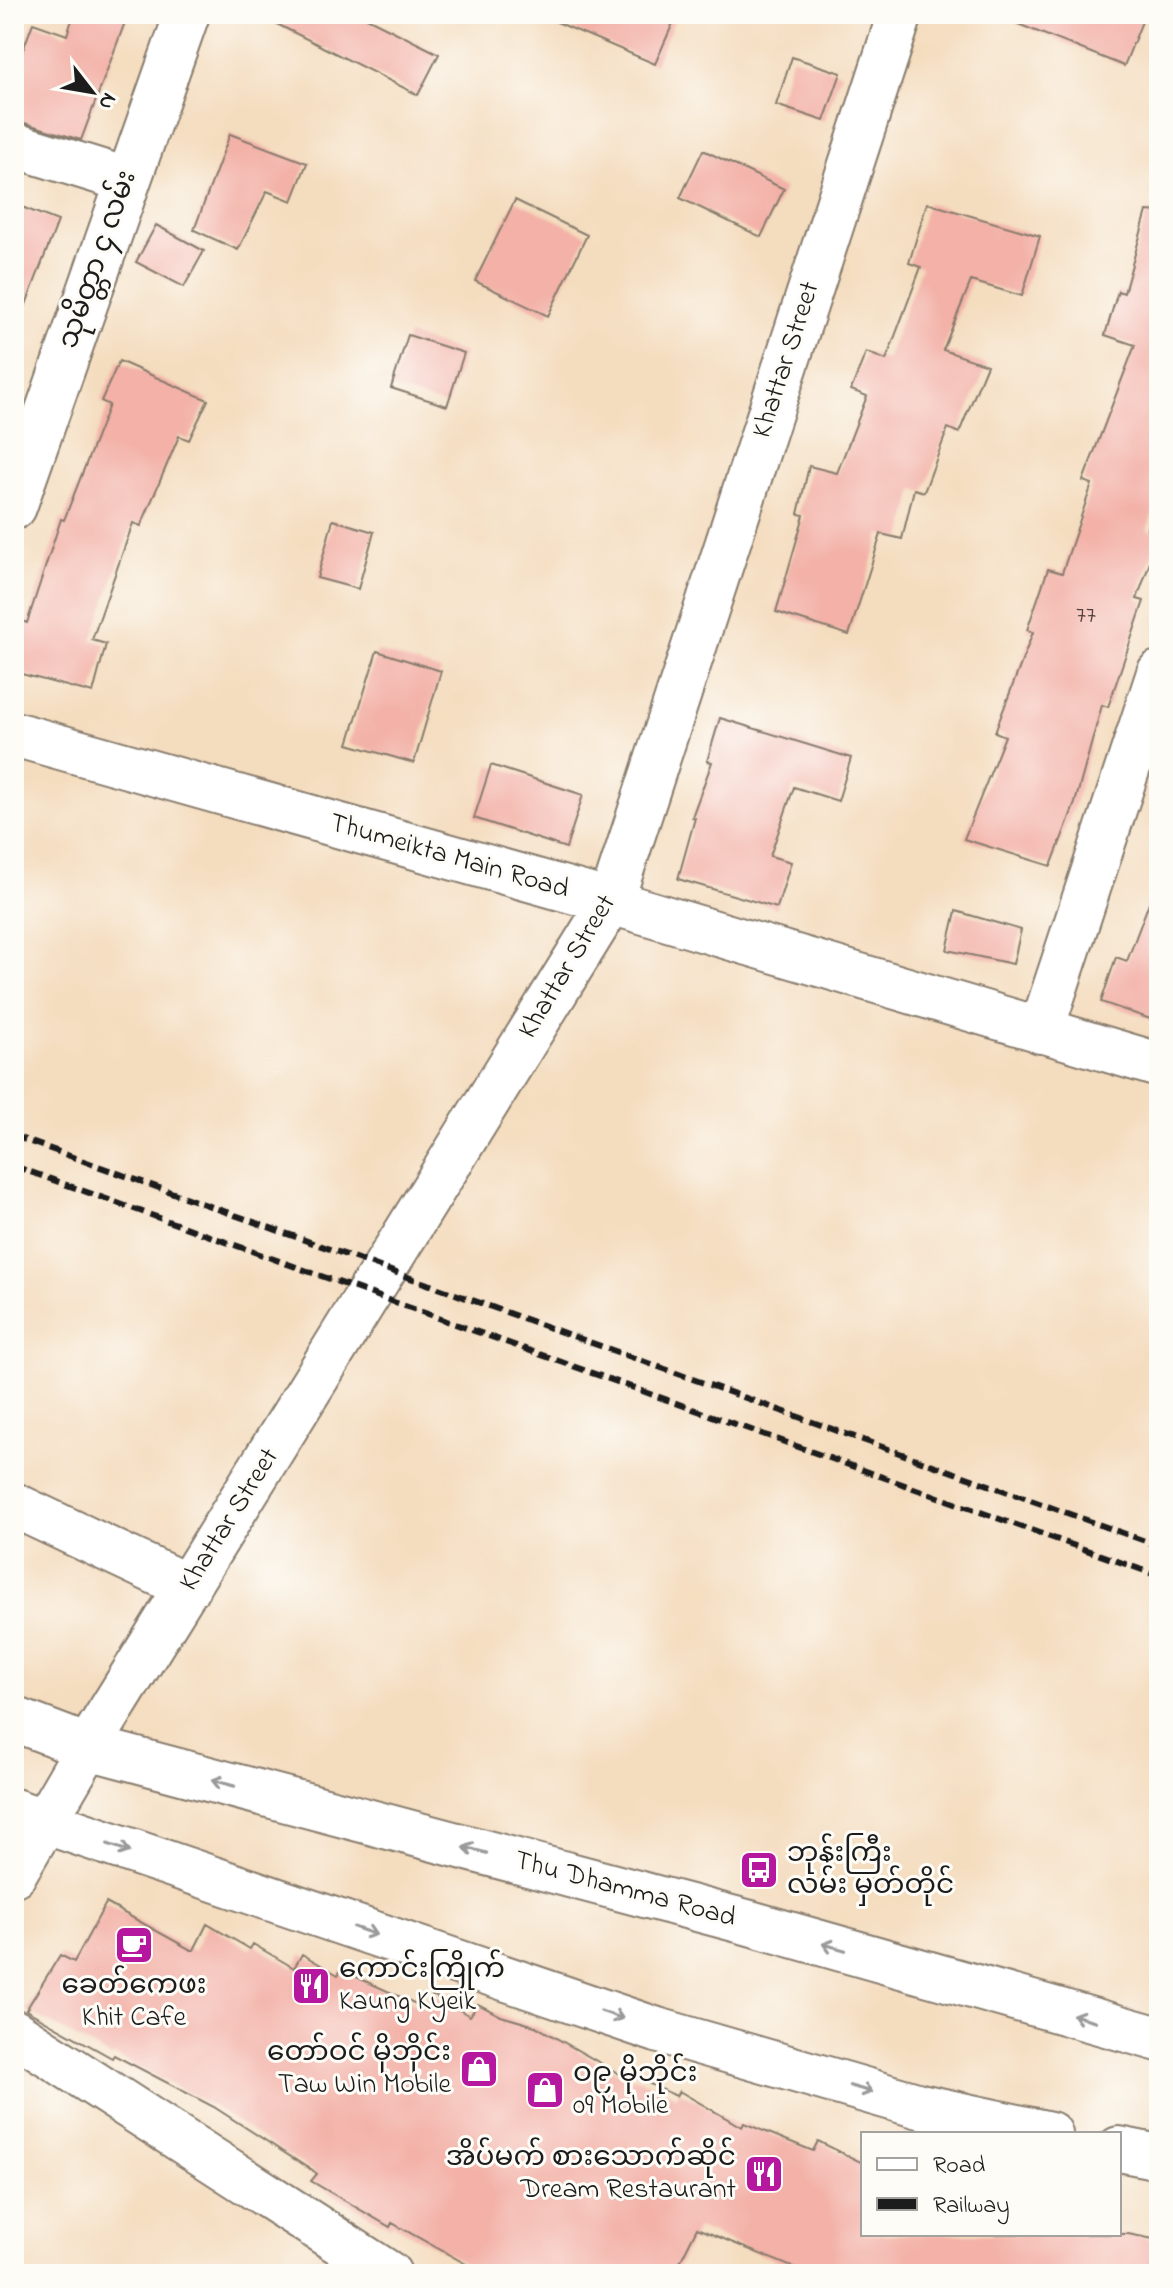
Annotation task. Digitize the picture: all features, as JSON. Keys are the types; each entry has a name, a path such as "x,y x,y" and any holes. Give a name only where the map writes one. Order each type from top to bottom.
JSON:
{"street":[{"name":"သုမိတ္တာ ၄ လမ်း","path":"14,507 187,14"},
{"name":"Khattar Street","path":"14,1874 30,1817 88,1747 611,902 900,14"},
{"path":"14,145 127,180"},
{"path":"1041,1031 1159,673"},
{"name":"Thumeikta Main Road","path":"14,734 611,902 1159,1065"},
{"path":"14,1505 188,1587"},
{"name":"Thu Dhamma Road","path":"14,1719 88,1747 750,1923 1159,2039"},
{"path":"30,1817 657,2030 920,2106 1041,2132"},
{"path":"14,2032 389,2274"},
{"path":"1121,2149 1159,2157"}],"building":[{"path":"74,14 128,14 81,140 14,120 14,74 33,23 67,35"},
{"path":"257,14 359,14 439,54 418,95"},
{"path":"538,14 677,14 655,64"},
{"path":"998,14 1145,14 1124,66"},
{"path":"792,57 841,73 824,121 776,105"},
{"path":"230,134 307,163 292,201 267,191 238,250 194,230"},
{"path":"703,150 784,189 761,237 680,198"},
{"path":"515,200 587,235 548,316 475,281"},
{"path":"927,203 1040,236 1022,296 971,281 943,350 987,365 959,433 948,428 924,492 914,489 902,539 881,534 849,635 776,612 804,515 798,514 809,466 837,473 867,396 851,390 866,352 886,360 921,267 909,263"},
{"path":"14,204 58,221 17,328 14,328"},
{"path":"1147,211 1159,212 1159,497 1147,530 1159,534 1159,537 1137,599 1144,601 1108,707 1102,705 1075,803 1051,866 964,839 1005,736 995,732 1033,632 1027,630 1048,569 1062,573 1092,484 1083,481 1135,345 1105,335 1118,291 1124,293"},
{"path":"156,225 204,251 184,287 136,262"},
{"path":"408,335 464,353 447,406 391,388"},
{"path":"119,361 208,400 189,440 179,436 141,526 133,523 92,640 106,644 93,693 14,672 14,649 22,621 27,623 61,519 64,520 109,405 101,401"},
{"path":"333,520 374,532 358,589 317,578"},
{"path":"377,651 441,671 414,763 348,744"},
{"path":"720,718 851,758 838,801 794,787 770,856 791,862 777,908 678,879 695,818 692,817 712,762 707,761"},
{"path":"491,765 583,795 566,848 474,818"},
{"path":"1155,887 1159,888 1159,1022 1101,1002 1116,957 1127,961"},
{"path":"956,911 1021,930 1013,964 947,950"},
{"path":"106,1903 191,1950 194,1950 207,1924 250,1949 253,1944 294,1968 302,1954 338,1975 341,1970 425,2008 433,1995 470,2016 478,2004 501,2016 535,2026 630,2080 633,2076 676,2096 679,2091 742,2127 744,2123 813,2151 818,2141 861,2162 861,2236 1128,2234 1159,2240 1159,2251 1149,2274 809,2274 697,2228 674,2274 484,2274 392,2223 390,2227 311,2181 317,2174 214,2107 114,2055 112,2058 26,2010 60,1955 74,1962"}],"railway":[{"path":"14,1136 1159,1546"},
{"path":"14,1166 1159,1576"}],"place":[{"name":"ဘုန်းကြီး လမ်း မှတ်တိုင်","path":"759,1870"},
{"name":"ခေတ်ကေဖး Khit Cafe","path":"134,1945"},
{"name":"ကောင်းကြိုက် Kaung Kyeik","path":"311,1986"},
{"name":"တော်ဝင် မိုဘိုင်း Taw Win Mobile","path":"479,2069"},
{"name":"ဝ၉ မိုဘိုင်း 09 Mobile","path":"545,2090"},
{"name":"အိပ်မက် စားသောက်ဆိုင် Dream Restaurant","path":"764,2174"}]}
